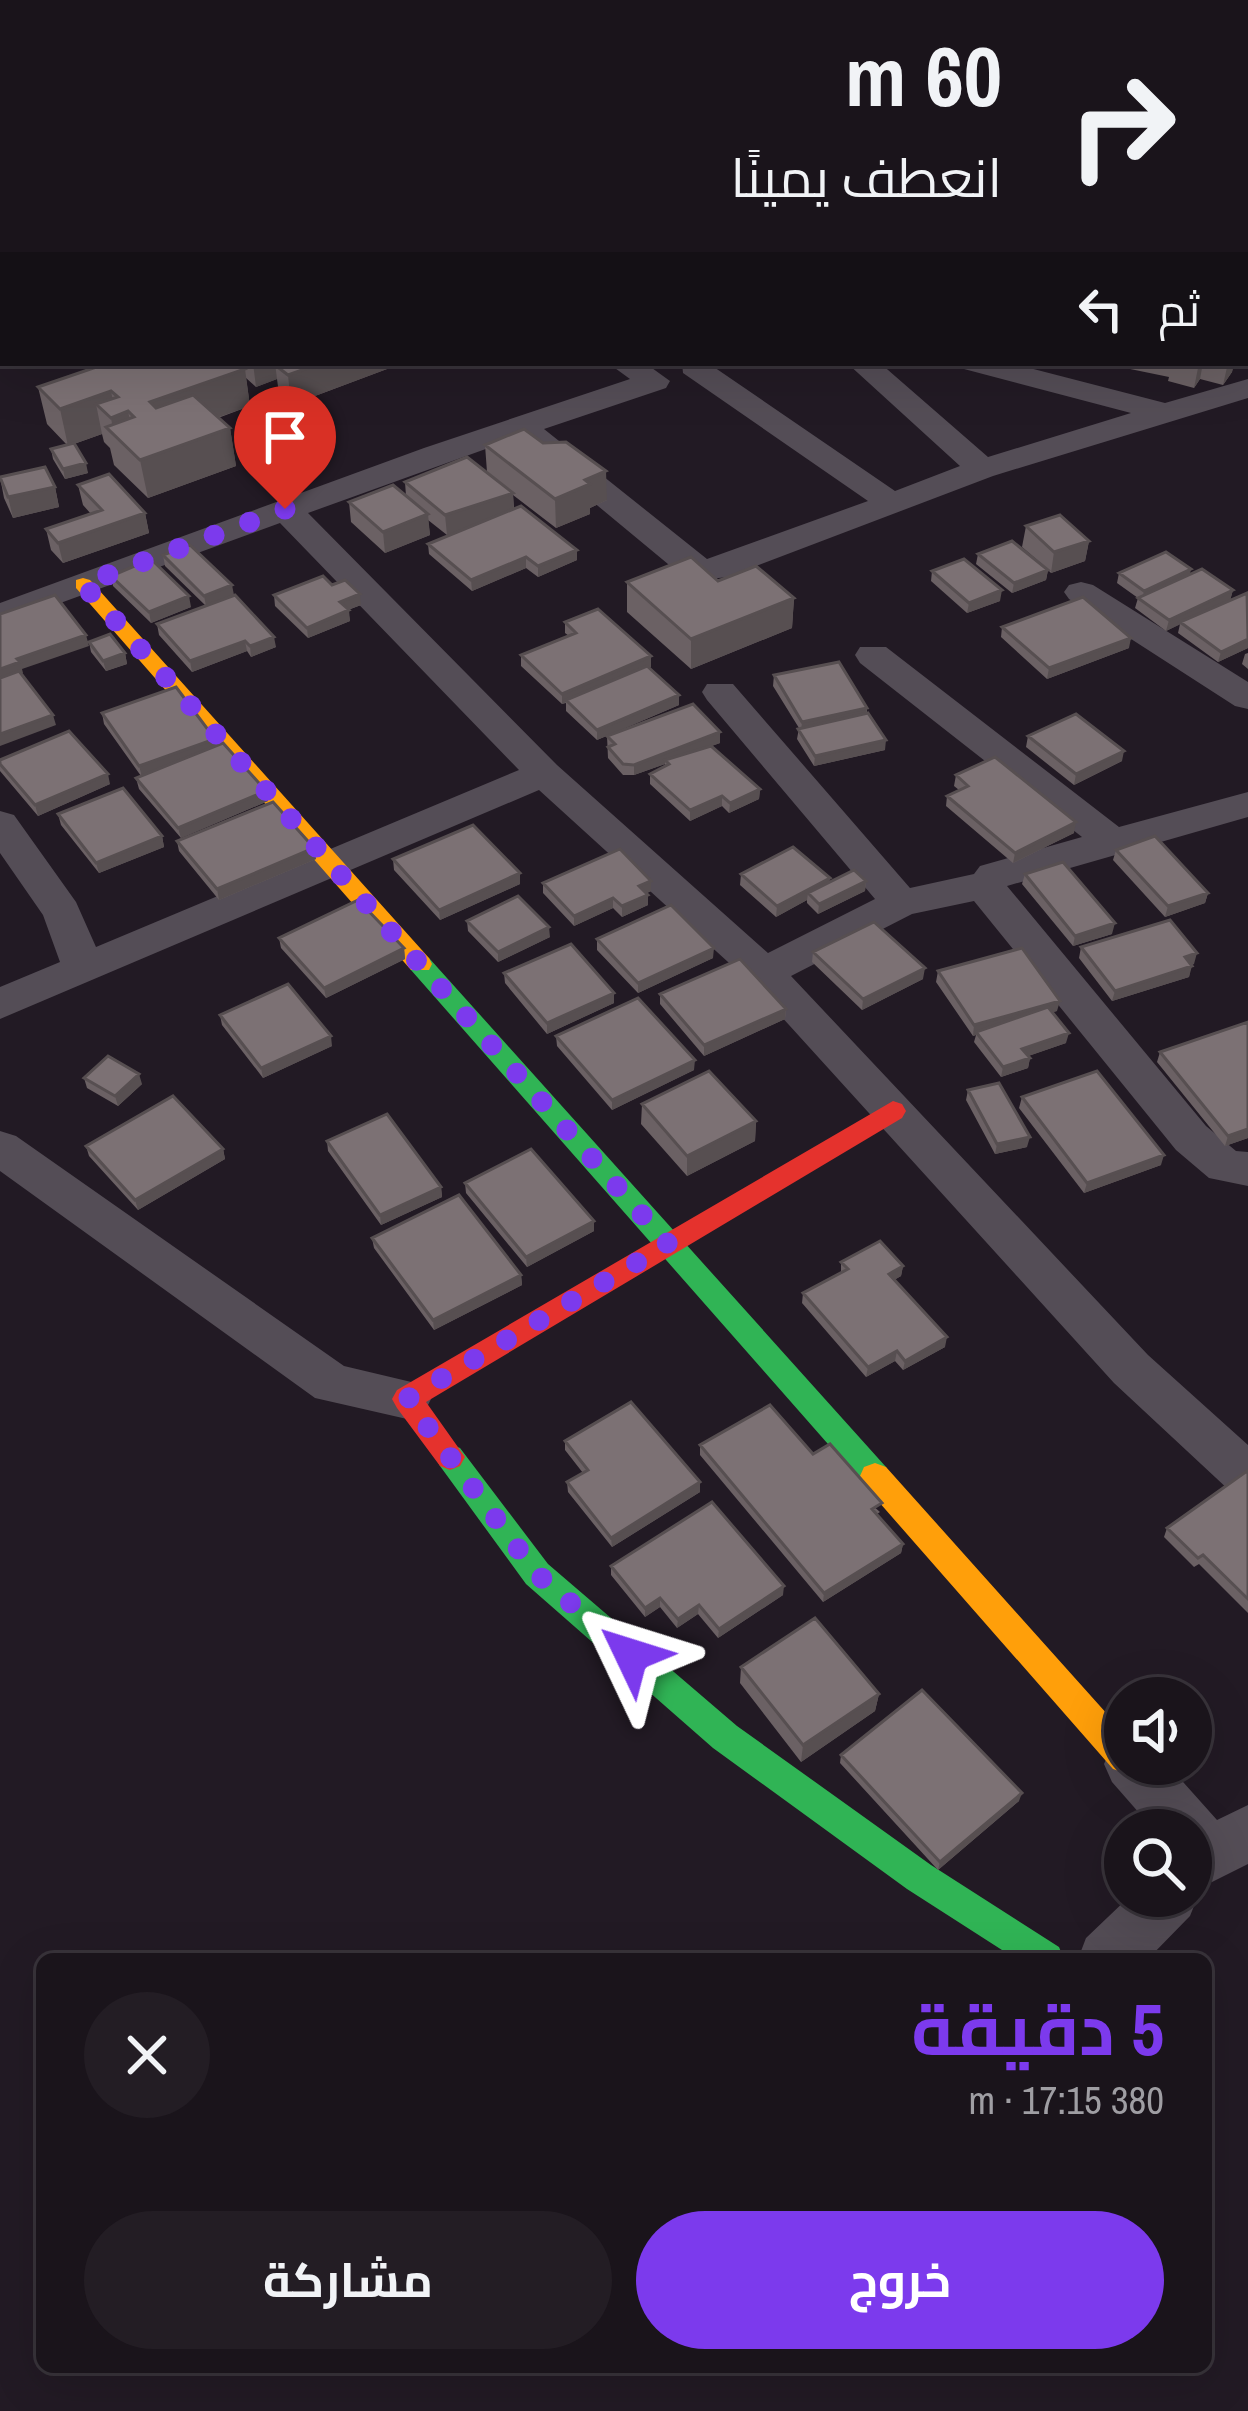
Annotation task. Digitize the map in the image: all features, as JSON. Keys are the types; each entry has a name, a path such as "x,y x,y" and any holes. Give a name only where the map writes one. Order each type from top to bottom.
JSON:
{"street":[{"path":"628,366 655,381"},
{"path":"0,615 285,509 696,366"},
{"path":"700,366 890,502"},
{"path":"865,366 982,469"},
{"path":"985,366 1169,414"},
{"path":"521,426 686,562 702,570 727,567 982,469 1248,388"},
{"path":"285,509 544,774 764,972 1131,1369 1248,1476"},
{"path":"83,584 1104,1734"},
{"path":"1082,592 1248,698"},
{"path":"872,656 1114,842"},
{"path":"720,692 902,903"},
{"path":"0,1004 544,774"},
{"path":"764,972 902,903 987,885 994,875 1114,842 1242,816"},
{"path":"0,824 62,912 83,968"},
{"path":"987,885 991,897 1191,1138 1226,1166 1248,1169"},
{"path":"0,1148 332,1384 407,1399 892,1111"},
{"path":"407,1399 537,1574 725,1737 919,1877 1037,1953"},
{"path":"1150,1785 1173,1809"},
{"path":"1113,1953 1149,1917"}],"building":[{"path":"99,366 245,369 150,402 156,408 193,395 230,428 140,460 106,427 134,417 128,411 111,418 96,404 118,397 111,391 60,409 38,387"},
{"path":"276,366 314,366 288,375"},
{"path":"524,429 543,443 566,442 606,471 585,480 590,484 555,499 485,445"},
{"path":"74,443 86,463 63,469 51,449"},
{"path":"467,457 513,493 445,515 405,482"},
{"path":"45,467 55,487 8,497 0,477"},
{"path":"109,474 145,513 58,543 46,529 102,510 78,485"},
{"path":"393,485 428,514 383,532 349,502"},
{"path":"521,506 577,550 538,566 526,557 471,580 428,544"},
{"path":"1060,515 1089,541 1054,552 1026,526"},
{"path":"1012,541 1048,570 1014,583 978,554"},
{"path":"190,545 232,585 204,596 163,555"},
{"path":"1166,552 1191,569 1144,591 1119,573"},
{"path":"691,557 718,581 756,566 794,598 691,639 627,582"},
{"path":"151,559 189,596 149,612 111,576"},
{"path":"964,559 1002,590 969,603 932,571"},
{"path":"1202,569 1233,590 1169,620 1138,598"},
{"path":"323,576 332,585 345,580 360,594 340,602 349,610 307,628 274,595"},
{"path":"1247,593 1248,639 1221,652 1180,622"},
{"path":"55,595 86,635 0,669 0,614"},
{"path":"235,595 274,637 250,646 245,641 190,661 157,624"},
{"path":"1083,597 1131,638 1049,668 1002,627"},
{"path":"598,609 651,656 562,694 521,655 576,633 565,622"},
{"path":"110,634 125,653 103,661 89,642"},
{"path":"839,662 867,708 802,722 774,675"},
{"path":"647,666 679,695 597,730 566,700"},
{"path":"19,671 53,715 0,734 0,678"},
{"path":"176,687 215,739 139,766 102,713"},
{"path":"693,704 720,732 634,765 623,764 608,747 615,744 607,736"},
{"path":"868,713 886,740 815,756 798,729"},
{"path":"1076,714 1124,751 1076,774 1028,736"},
{"path":"69,731 108,774 35,805 0,760"},
{"path":"223,743 266,791 178,828 136,778"},
{"path":"711,746 760,789 730,803 722,796 690,810 650,774 669,764 665,760"},
{"path":"995,757 1076,822 1015,853 947,796 968,786 956,775"},
{"path":"123,788 162,836 96,863 58,814"},
{"path":"273,802 314,848 217,889 177,841"},
{"path":"473,825 520,873 439,910 393,859"},
{"path":"1155,836 1208,893 1168,906 1116,850"},
{"path":"793,847 830,878 777,906 741,874"},
{"path":"620,849 651,881 639,886 648,895 622,906 613,898 574,916 543,883"},
{"path":"1063,862 1115,923 1075,936 1025,874"},
{"path":"854,870 866,881 819,904 808,893"},
{"path":"518,896 549,927 498,952 467,921"},
{"path":"358,900 404,948 324,988 279,938"},
{"path":"671,905 714,948 638,983 597,939"},
{"path":"1170,920 1197,953 1185,957 1192,966 1115,991 1081,947"},
{"path":"874,922 925,968 863,999 813,952"},
{"path":"571,944 614,993 547,1023 504,973"},
{"path":"1022,948 1060,1001 974,1025 938,971"},
{"path":"740,959 786,1009 704,1045 660,994"},
{"path":"288,984 331,1036 261,1068 220,1015"},
{"path":"638,998 695,1060 612,1100 556,1036"},
{"path":"1048,1007 1069,1033 1022,1049 1030,1058 1003,1067 976,1032"},
{"path":"1248,1022 1248,1129 1228,1136 1160,1052"},
{"path":"108,1056 139,1074 115,1096 84,1078"},
{"path":"709,1071 756,1121 687,1156 642,1104"},
{"path":"1097,1071 1164,1155 1087,1183 1022,1097"},
{"path":"999,1083 1030,1137 997,1144 968,1090"},
{"path":"173,1096 223,1149 135,1200 86,1146"},
{"path":"387,1114 441,1187 380,1215 327,1141"},
{"path":"531,1149 594,1221 526,1257 465,1183"},
{"path":"459,1195 521,1275 433,1320 372,1238"},
{"path":"880,1241 903,1266 889,1274 947,1337 905,1361 897,1351 868,1367 803,1293 848,1269 841,1262"},
{"path":"631,1402 700,1482 611,1538 567,1482 588,1470 565,1441"},
{"path":"770,1405 813,1454 830,1444 882,1503 872,1509 903,1544 824,1593 700,1445"},
{"path":"1248,1473 1248,1599 1167,1528"},
{"path":"712,1502 784,1586 719,1629 699,1605 678,1619 660,1598 645,1608 611,1566"},
{"path":"815,1618 879,1694 803,1745 741,1667"},
{"path":"922,1690 1022,1793 940,1862 841,1755"}],"traffic: fast":[{"path":"420,964 875,1476"},
{"path":"450,1457 537,1574 725,1737 919,1877 1038,1953"}],"traffic: slow":[{"path":"83,584 420,964"},
{"path":"875,1476 1104,1734"}],"traffic: jam":[{"path":"450,1457 407,1399 893,1111"}],"route":[{"path":"285,509 83,584 668,1244 407,1399 537,1574 631,1655"}]}
